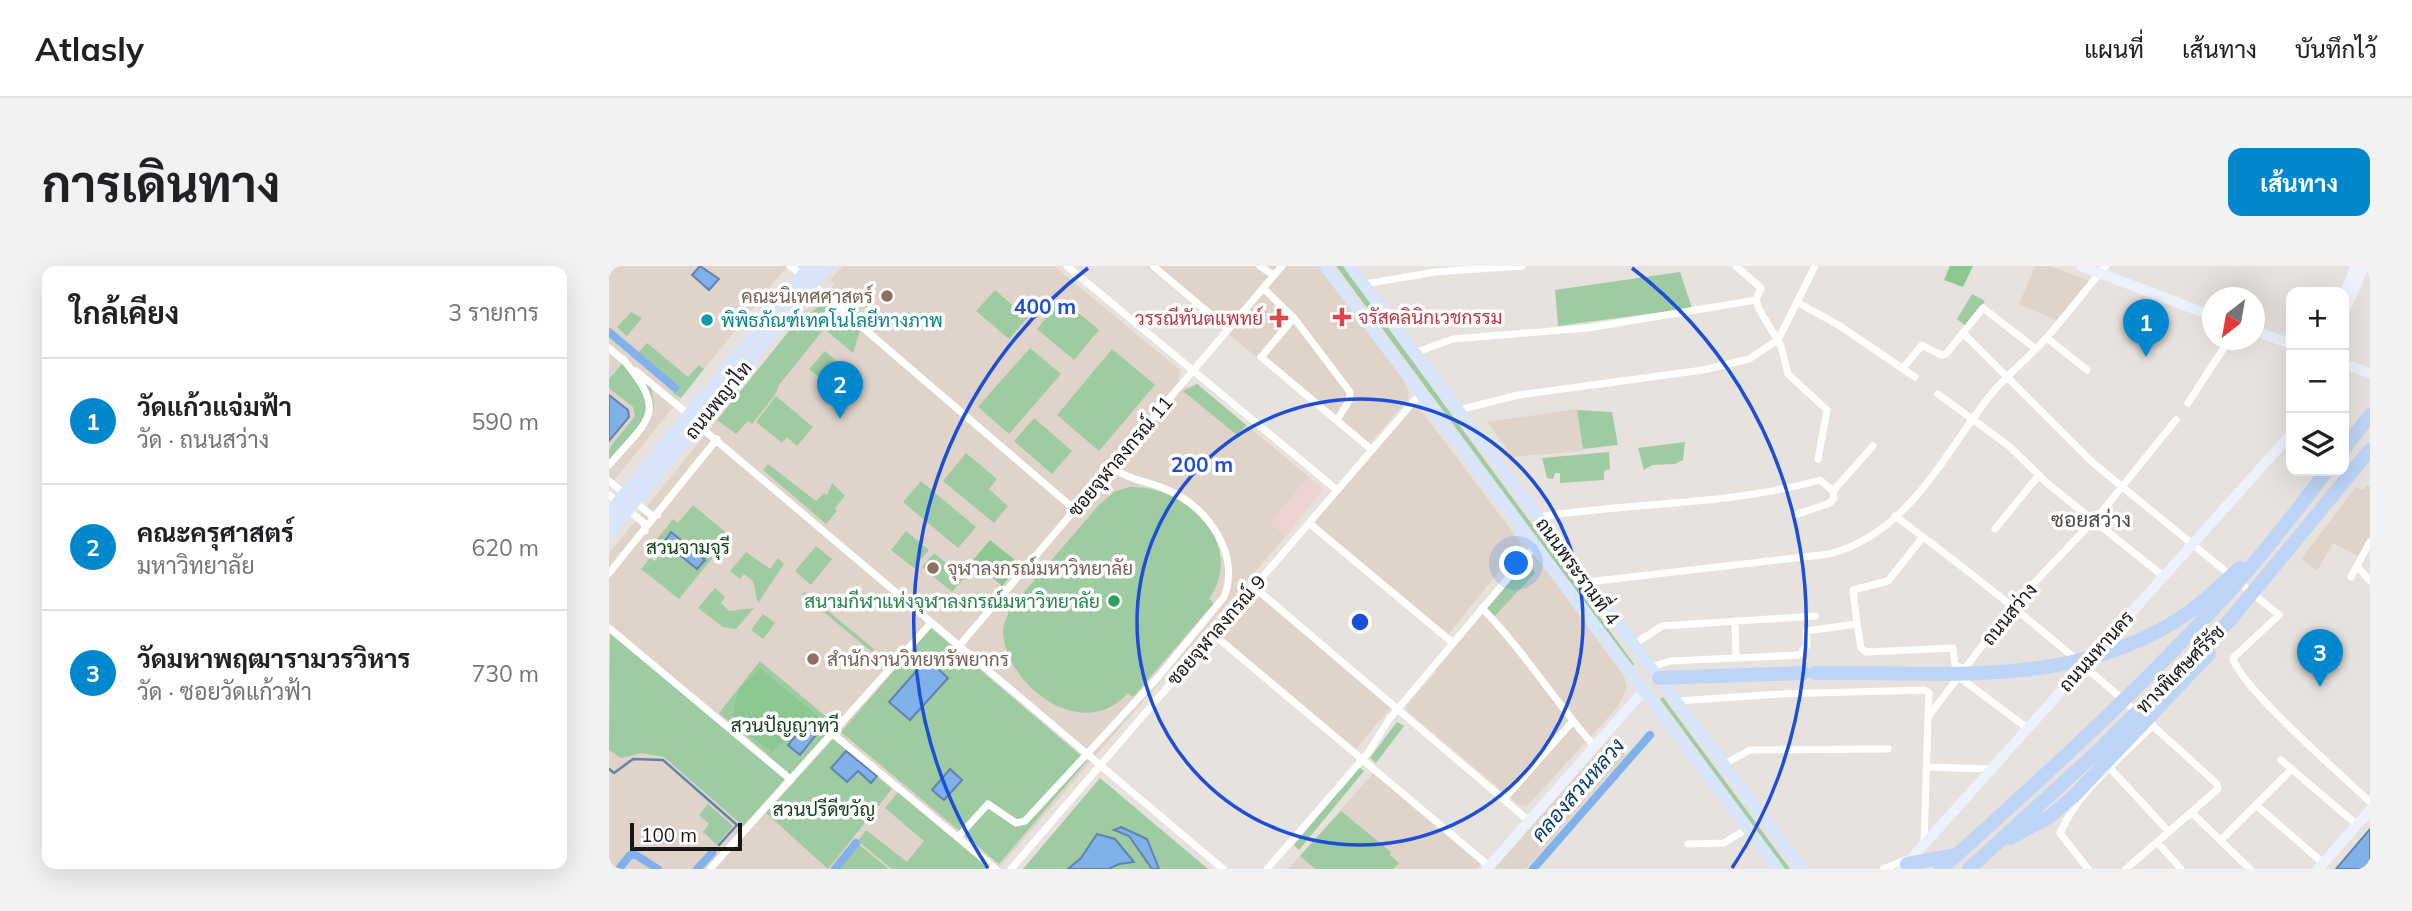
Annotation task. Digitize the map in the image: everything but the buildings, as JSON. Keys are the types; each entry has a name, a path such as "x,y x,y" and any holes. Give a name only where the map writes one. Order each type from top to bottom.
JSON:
{"highway":[{"path":"2349,442 2370,415"},
{"name":"ทางพิเศษศรีรัช","path":"1969,869 2099,750 2230,620 2370,450"},
{"name":"ทางพิเศษศรีรัช","path":"1941,869 2027,792 2178,646 2280,531 2323,476"},
{"path":"1655,673 2017,673 2105,655 2139,641 2192,610 2280,531"},
{"path":"1907,864 1978,851 2025,832 2074,796 2210,653 2230,620"},
{"path":"1958,869 1978,851"}],"main road":[{"name":"ถนนพญาไท","path":"609,513 623,500 689,416 808,275 827,266"},
{"name":"ถนนพระรามที่ 4","path":"1325,266 1778,869"},
{"name":"ถนนพระรามที่ 4","path":"1332,266 1352,301"},
{"path":"2081,266 2103,270 2202,311"},
{"path":"2347,287 2356,266"},
{"path":"2349,301 2364,266"},
{"name":"ถนนพระรามที่ 4","path":"1353,268 1802,869"},
{"path":"2265,335 2286,342"},
{"path":"2349,366 2370,373"},
{"name":"ถนนมหานคร","path":"1907,864 2286,440"},
{"name":"ถนนพญาไท","path":"609,533 623,500"},
{"path":"1488,868 1645,689 1655,673"},
{"path":"2321,866 2370,810"}],"street":[{"path":"790,266 808,275 1074,509"},
{"path":"1067,266 1337,490"},
{"path":"1153,266 1227,328"},
{"path":"1260,266 1273,275"},
{"name":"ซอยจุฬาลงกรณ์ 11","path":"959,646 1282,266"},
{"path":"1365,284 1434,272 1522,266"},
{"path":"1736,266 1760,286 1756,300 1762,317 1778,340 1790,378 1827,410 1818,459"},
{"path":"1459,410 1517,395 1731,365 1758,355 1778,340 1815,266"},
{"path":"1587,583 1829,554 1850,549 1871,538 1940,469 2007,377 2047,338 2103,270"},
{"path":"1263,288 1294,318 1351,395 1337,420"},
{"path":"1417,352 1453,339 1588,328 1756,300"},
{"path":"1797,302 1915,377"},
{"path":"1903,368 1922,345 1943,355 1985,308 2036,349"},
{"path":"1294,318 1261,357 1373,450"},
{"path":"1964,334 2092,461 2279,615 2233,658 2235,666 2261,696 2370,802"},
{"path":"2047,338 2088,370"},
{"path":"609,348 1223,869"},
{"path":"2188,402 2222,350"},
{"path":"609,465 646,422 650,407 646,388 623,359"},
{"name":"ซอยจุฬาลงกรณ์ 9","path":"1011,869 1422,392"},
{"path":"1938,394 2009,446 2039,475 2162,576"},
{"name":"ถนนสว่าง","path":"1928,717 2013,605 2095,520 2176,420"},
{"path":"609,573 717,439"},
{"path":"1833,491 1873,446"},
{"path":"958,836 988,804 995,805 1016,823 1023,823 1088,754 1224,597 1229,582 1224,549 1214,529 1196,508 1173,492 1126,477 1111,467"},
{"path":"1995,529 2039,475"},
{"path":"1538,517 1631,505 1774,493 1820,480 1833,491 1834,498 1830,503 1798,514"},
{"path":"609,481 644,523 645,531"},
{"path":"623,500 651,515 658,515"},
{"path":"1895,516 2013,605 2153,725 2217,784 2218,789 2126,869"},
{"path":"1310,523 1453,643"},
{"path":"1923,537 1888,581 1853,590 1861,648 1866,652 1953,648 1955,665 1965,669"},
{"path":"2351,577 2370,542"},
{"path":"1267,869 1363,759 1397,710 1536,544"},
{"path":"2357,566 2370,581"},
{"path":"1254,587 1529,821"},
{"path":"1482,608 1528,659 1572,722 1595,747"},
{"path":"1633,645 1662,626 1815,616"},
{"path":"1735,621 1736,658"},
{"path":"710,869 931,623"},
{"path":"1655,673 1671,661 1800,655 1807,645 1806,631 1857,624"},
{"path":"609,628 791,780"},
{"path":"1213,634 1488,868"},
{"path":"1959,677 2027,728"},
{"path":"1677,701 1779,694 1925,690 1929,693 1924,843"},
{"path":"1504,799 1572,722"},
{"path":"2088,869 2060,833 2072,811 2153,725"},
{"path":"833,734 996,869"},
{"path":"2079,736 2169,832"},
{"path":"1724,764 1750,750 1888,749"},
{"path":"2281,760 2356,824"},
{"path":"1926,767 1990,769"},
{"path":"2221,840 2292,769"},
{"path":"2256,805 2321,866"},
{"path":"2192,813 2250,869"},
{"path":"1688,844 1724,843 1748,828"},
{"path":"2157,842 2181,869"},
{"path":"1883,869 1907,864"}],"shaded area":[{"path":"609,266 787,266 609,487"},
{"name":"จุฬาลงกรณ์มหาวิทยาลัย","path":"843,266 1054,266 1180,370 1178,379 1183,384 1187,387 1197,384 1309,477 1270,523 1286,536 998,869 609,869 609,553 811,304 815,307 826,295 834,284 830,280"},
{"path":"1146,266 1319,266 1402,377 1409,392 1408,400 1366,447"},
{"path":"2035,266 2050,266 2090,281 2058,321 2019,304"},
{"path":"1418,406 1521,543 1520,554 1504,571 1500,570 1448,635 1313,523 1411,408"},
{"path":"1577,409 1583,451 1513,457 1487,422"},
{"path":"1309,477 1322,488 1321,492 1286,536 1270,523"},
{"path":"2367,485 2370,487 2370,538 2359,557 2333,543 2317,571 2301,559 2356,487 2363,490"},
{"path":"1532,551 1624,676 1627,688 1618,707 1528,805 1520,806 1407,711 1407,704 1436,672 1434,669"},
{"path":"1256,591 1392,706 1355,750 1217,636"},
{"path":"1609,739 1626,755 1526,869 1494,869"},
{"path":"1374,772 1482,863 1476,869 1288,869"}],"green space":[{"path":"1336,266 1343,266 1634,664 1632,666"},
{"path":"1950,266 1973,266 1963,287 1944,280"},
{"path":"1680,272 1692,308 1558,326 1555,290"},
{"path":"995,290 1027,318 1009,339 976,311"},
{"path":"1972,294 1985,301 1967,327 1957,319"},
{"path":"1062,299 1099,330 1074,360 1037,329"},
{"path":"825,301 860,331 853,353 824,329 752,424 748,421 736,434 717,420 789,331"},
{"path":"631,312 642,318 627,336 617,327"},
{"path":"647,343 688,377 699,365 704,369 681,398 673,393 677,388 637,354"},
{"path":"1030,348 1061,374 1009,434 978,407"},
{"path":"1112,349 1155,385 1099,451 1057,415"},
{"path":"825,351 847,370 845,373 855,381 842,396 809,369"},
{"path":"623,363 651,387 654,408 609,462 609,449 635,416 633,407 609,388 609,379"},
{"path":"1197,384 1246,425 1237,435 1183,391"},
{"path":"776,396 813,427 797,446 787,437 782,443 756,422"},
{"path":"1577,410 1612,412 1618,445 1583,449"},
{"path":"1034,418 1072,451 1052,474 1014,441"},
{"path":"1685,442 1683,460 1675,464 1652,465 1644,470 1638,448"},
{"path":"1609,452 1610,469 1604,471 1604,480 1560,483 1560,473 1555,473 1553,479 1547,478 1542,458"},
{"path":"966,453 997,479 989,489 1008,506 994,523 943,481"},
{"path":"768,464 816,501 824,493 827,495 832,483 845,496 835,508 837,511 826,524 763,470"},
{"path":"921,481 976,527 958,548 903,502"},
{"name":"สนามกีฬาแห่งจุฬาลงกรณ์มหาวิทยาลัย","path":"1129,487 1150,489 1171,496 1189,507 1205,522 1215,539 1221,558 1219,578 1209,599 1214,603 1133,697 1128,693 1110,707 1090,713 1069,710 1050,702 1032,688 1017,671 1007,652 1004,625 1011,607 1099,505 1114,492"},
{"name":"สวนจามจุรี","path":"693,505 730,536 679,599 641,569 650,558 655,561 662,552 653,544 673,519 678,523"},
{"path":"906,531 929,550 914,568 891,550"},
{"path":"990,540 1020,564 1002,586 973,560"},
{"path":"816,546 832,559 811,585 795,571"},
{"path":"746,552 770,569 778,558 784,564 758,603 753,581 744,574 740,579 730,571"},
{"path":"934,553 964,578 952,592 922,567"},
{"path":"1524,565 1532,567 1535,573 1494,617 1486,609"},
{"path":"715,588 725,597 721,603 729,611 754,608 736,629 723,627 698,608"},
{"path":"805,592 874,649 872,652 802,594"},
{"path":"763,614 775,623 763,639 751,630"},
{"path":"931,628 1087,761 999,864 841,732"},
{"path":"610,632 785,779 743,826 664,757 642,753 621,758 609,750"},
{"name":"สวนปัญญาทวี","path":"760,661 836,725 791,775 719,713"},
{"path":"760,668 824,721 795,724 773,752 744,732 733,714 738,690"},
{"path":"1663,697 1790,869 1785,869 1660,699"},
{"path":"1397,722 1404,726 1376,763 1370,758"},
{"name":"สวนปรีดีขวัญ","path":"833,739 892,789 828,869 766,813"},
{"path":"1359,767 1364,771 1299,850 1294,845"},
{"path":"1100,778 1208,869 1023,869"},
{"path":"898,792 989,869 892,869 858,841 866,830 907,862 924,841 885,808"},
{"path":"708,804 733,826 717,845 703,832 709,824 699,815"},
{"path":"1341,811 1391,852 1390,855 1399,863 1393,869 1315,869 1300,856"},
{"path":"859,844 862,847 889,869 838,869"}],"water":[{"path":"700,266 719,279 709,290 692,275"},
{"path":"609,395 628,410 629,417 609,441"},
{"path":"671,532 705,560 697,569 664,542"},
{"path":"927,659 948,678 910,720 889,702"},
{"path":"807,722 819,731 800,755 788,745"},
{"path":"846,751 877,776 871,783 858,771 847,782 831,768"},
{"path":"950,769 962,780 944,800 932,790"},
{"path":"1121,827 1147,839 1159,869 1152,869 1129,836 1114,830"},
{"path":"2370,829 2370,864 2366,869 2336,869"},
{"path":"1097,834 1115,839 1134,862 1119,864 1109,869 1068,869 1081,858"}],"waterway":[{"path":"609,332 675,388"},
{"name":"คลองสวนหลวง","path":"1533,869 1650,735"},
{"path":"609,769 614,773 633,759 663,760 737,825 719,845"},
{"path":"835,869 856,843"},
{"path":"697,869 712,853"},
{"path":"619,869 630,855 636,855 658,869"}],"place":[{"name":"คณะนิเทศศาสตร์","path":"887,296"},
{"name":"จรัสคลินิกเวชกรรม","path":"1342,317"},
{"name":"วรรณีทันตแพทย์","path":"1279,318"},
{"name":"พิพิธภัณฑ์เทคโนโลยีทางภาพ","path":"707,320"},
{"name":"วัดแก้วแจ่มฟ้า","path":"2146,357"},
{"name":"คณะครุศาสตร์","path":"840,419"},
{"name":"จุฬาลงกรณ์มหาวิทยาลัย","path":"933,568"},
{"name":"สนามกีฬาแห่งจุฬาลงกรณ์มหาวิทยาลัย","path":"1114,601"},
{"name":"สำนักงานวิทยทรัพยากร","path":"813,659"},
{"name":"วัดมหาพฤฒารามวรวิหาร","path":"2320,687"}],"district":[{"name":"ซอยสว่าง","path":"2091,520"}]}
